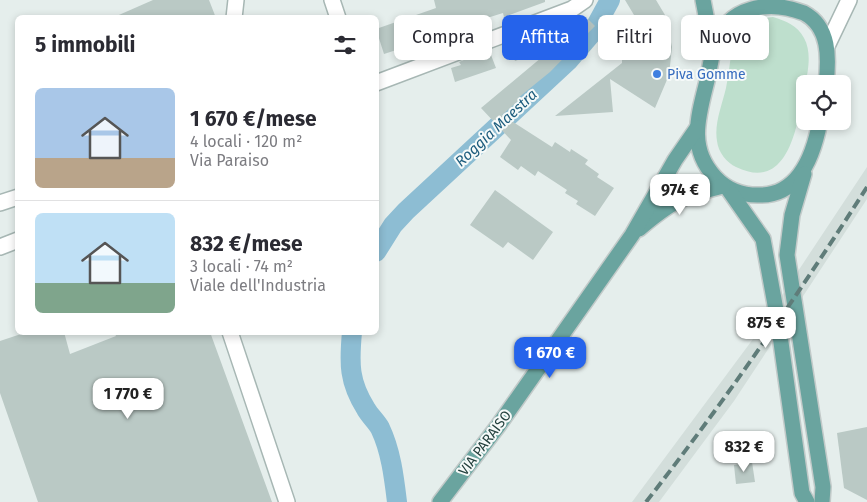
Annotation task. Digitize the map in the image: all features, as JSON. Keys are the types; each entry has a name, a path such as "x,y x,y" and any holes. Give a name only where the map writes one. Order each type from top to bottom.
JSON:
{"main road":[{"path":"703,0 706,15"},
{"path":"736,15 768,2 790,6 807,14 819,25 827,46 826,75"},
{"path":"712,60 697,128 698,146 704,165 726,188 763,239 778,321 802,493 807,502"},
{"name":"VIA PARAISO","path":"440,502 498,426 632,235 675,160 697,128"},
{"path":"817,130 792,215 787,255 823,487 822,502"},
{"path":"726,188 751,196 771,195 784,190 801,174 808,160"},
{"name":"VIA PARAISO","path":"632,235 676,200 689,194 726,188"}],"street":[{"path":"234,15 236,0"},
{"path":"332,0 337,15"},
{"path":"379,82 572,9 585,0"},
{"path":"827,46 849,0"},
{"path":"0,204 15,198"},
{"path":"0,247 15,241"},
{"path":"231,335 287,502"}],"shaded area":[{"path":"867,167 867,199 734,401 659,502 632,502 753,339"}],"green space":[{"path":"773,17 782,20 798,30 804,38 808,49 808,68 807,75 796,75 796,129 788,149 780,162 769,170 754,173 729,163 719,149 716,135 730,60 769,60 769,18"}],"building":[{"path":"153,0 209,0 215,15 119,15"},
{"path":"434,0 545,0 545,2 509,15 504,15 503,13 492,16 416,15 436,8"},
{"path":"625,0 656,0 665,15 634,15"},
{"path":"588,19 595,26 588,33"},
{"path":"394,23 394,51 384,54 379,38 379,28"},
{"path":"492,58 496,68 455,82 451,68 461,65 459,62 464,60 492,60"},
{"path":"538,60 562,60 518,98 519,100 502,115 552,147 555,142 570,152 571,149 588,160 585,164 599,174 597,177 614,188 595,216 576,204 578,201 565,193 567,190 538,171 535,176 521,166 518,170 500,157 511,140 481,108"},
{"path":"622,60 671,60 669,75 655,108 610,79 613,112 555,116 622,63"},
{"path":"495,190 553,232 533,260 508,242 503,248 470,225"},
{"path":"18,335 65,335 70,354 116,335 211,335 272,502 38,502 0,393 0,341"},
{"path":"867,427 867,500 844,488 837,433"},
{"path":"752,462 755,482 736,484 734,465"}],"waterway":[{"name":"Roggia Maestra","path":"379,247 393,225 406,211 568,61 592,33 610,0"},
{"name":"Roggia Maestra","path":"352,335 351,363 353,381 360,399 384,437 392,464 397,502"}],"railway":[{"path":"646,502 760,347 867,187"}],"place":[{"name":"Piva Gomme","path":"657,74"}]}
